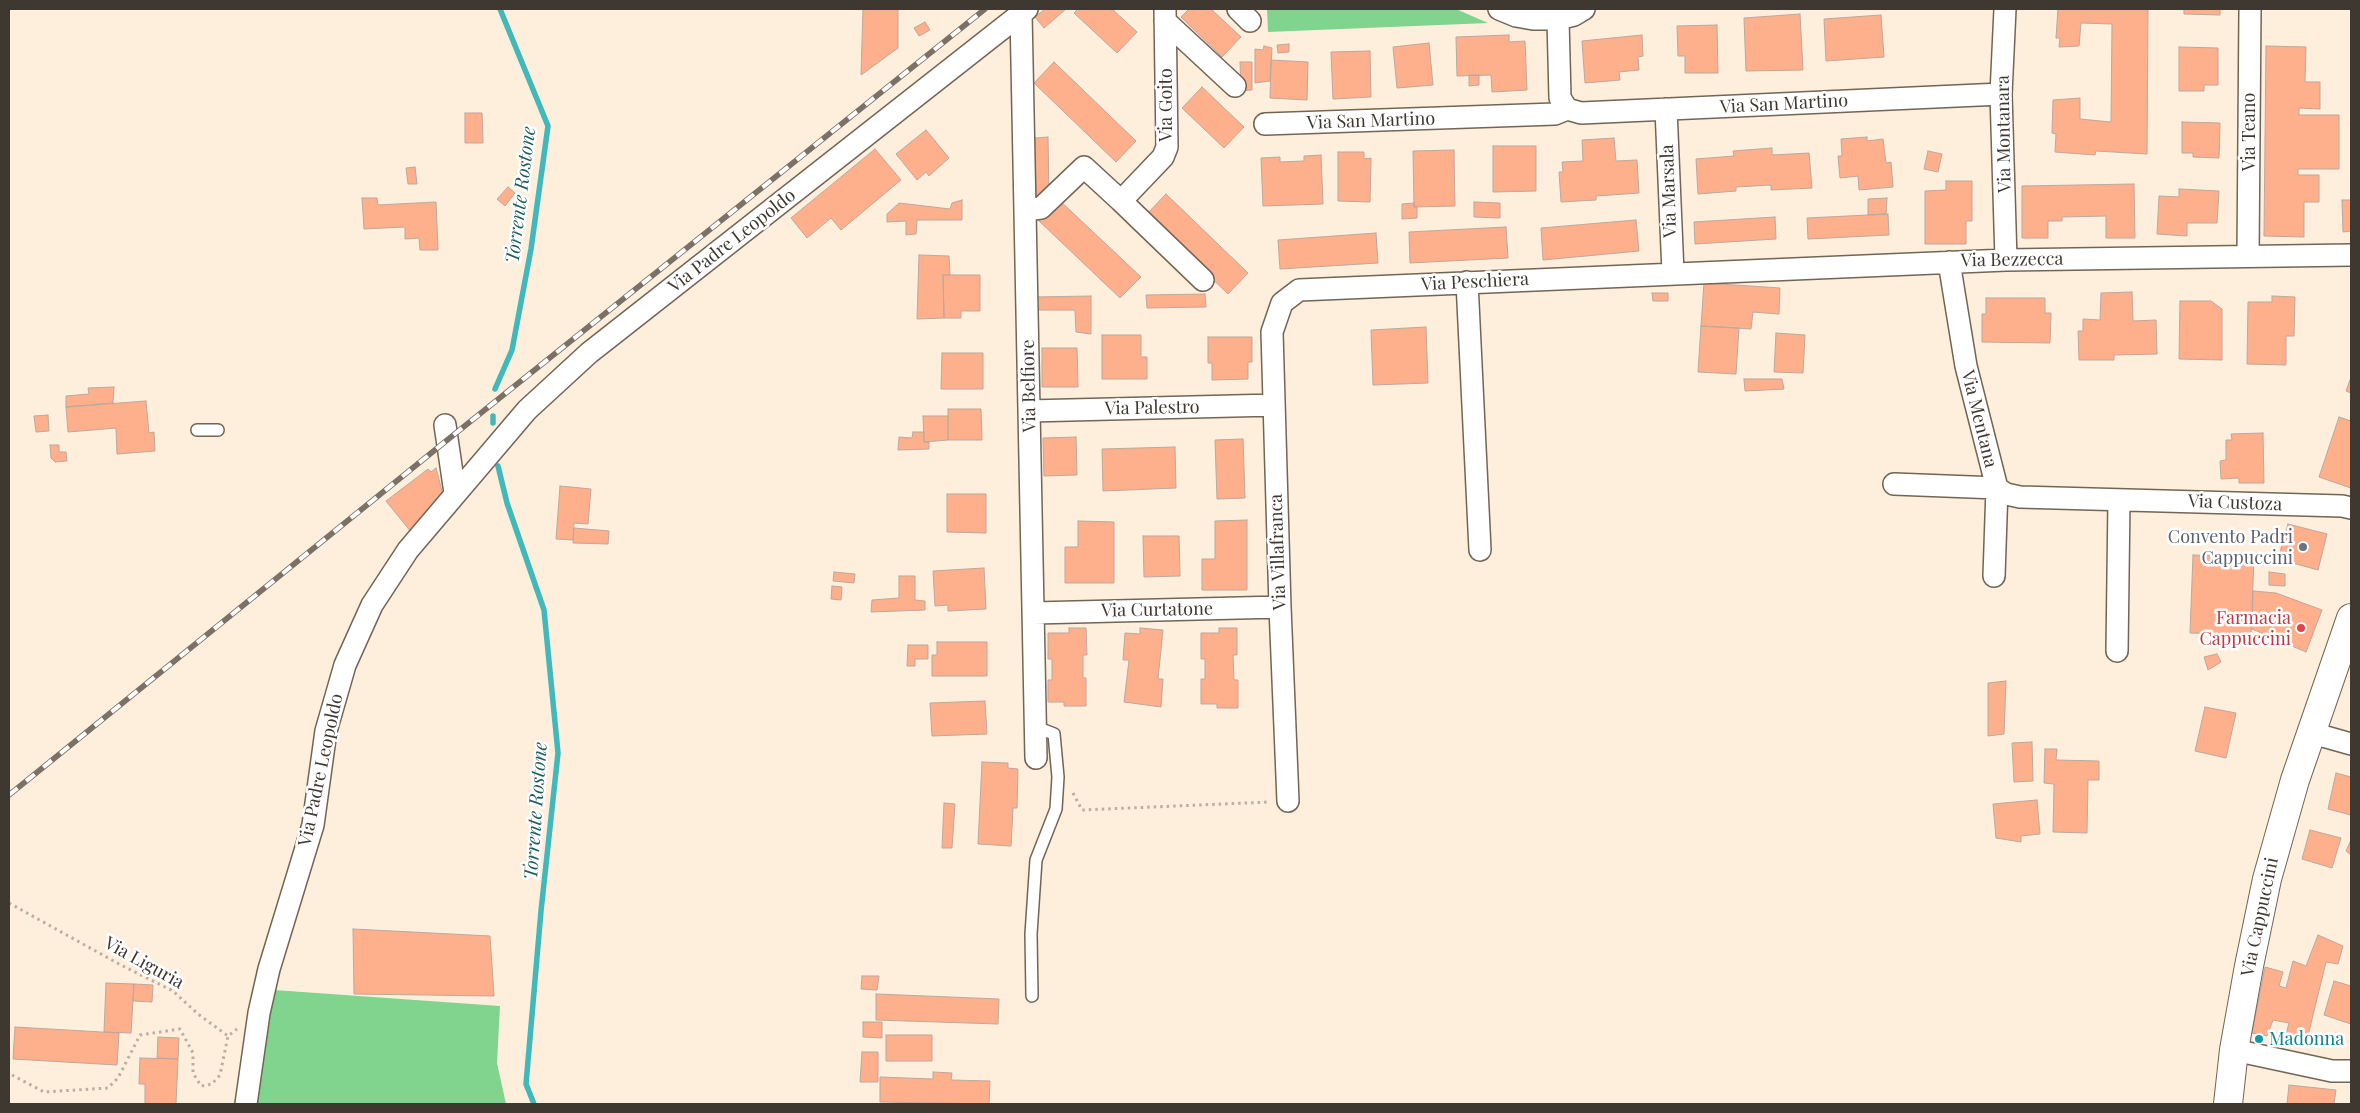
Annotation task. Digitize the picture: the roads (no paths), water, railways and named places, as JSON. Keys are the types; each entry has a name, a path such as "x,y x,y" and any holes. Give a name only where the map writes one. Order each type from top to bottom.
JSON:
{"main road":[{"name":"Via Cappuccini","path":"2228,1104 2234,1050 2248,966 2267,879 2295,780 2351,618"}],"street":[{"path":"1499,9 1516,16 1533,19 1574,15 1584,9"},
{"name":"Via Montanara","path":"2005,9 2001,94 2006,260"},
{"name":"Via Teano","path":"2248,256 2250,9"},
{"name":"Via Belfiore","path":"1024,11 1036,758"},
{"name":"Via Padre Leopoldo","path":"246,1104 259,1013 269,969 312,825 326,730 345,665 372,605 408,550 455,492 527,410 589,353 1024,11"},
{"name":"Via Goito","path":"1165,15 1235,86"},
{"name":"Via Goito","path":"1121,201 1163,157 1167,147 1165,15"},
{"path":"1558,18 1560,98 1567,109"},
{"name":"Via San Martino","path":"1265,124 1555,114 1567,109 1582,113 2001,94"},
{"name":"Via Marsala","path":"1666,109 1673,274"},
{"path":"1026,210 1040,208 1084,167 1203,280"},
{"name":"Via Bezzecca","path":"1673,274 2006,260 2351,255"},
{"name":"Via Mentana","path":"1949,262 1966,366 1997,488 1994,576"},
{"name":"Via Peschiera","path":"1282,303 1299,290 1673,274"},
{"path":"1467,282 1480,550"},
{"name":"Via Villafranca","path":"1282,303 1272,332 1288,802"},
{"name":"Via Palestro","path":"1030,411 1274,404"},
{"path":"445,425 455,492"},
{"name":"Via Custoza","path":"1894,484 1997,488 2006,494 2020,497 2342,506 2351,508"},
{"path":"2117,651 2119,500"},
{"name":"Via Curtatone","path":"1034,613 1280,607"},
{"path":"2312,733 2351,744"},
{"path":"2234,1050 2332,1070 2351,1071"}],"lane":[{"path":"197,430 218,430"},
{"path":"1032,996 1031,934 1036,860 1056,809 1058,777 1054,734 1036,727"}],"waterway":[{"name":"Torrente Rostone","path":"495,389 512,350 531,249 548,126 500,9"},
{"name":"Torrente Rostone","path":"493,416 493,423"},
{"name":"Torrente Rostone","path":"498,466 507,503 544,610 558,753 541,911 526,1084 534,1104"}],"railway":[{"path":"9,795 446,441 985,9"}],"place":[{"name":"Convento Padri Cappuccini","path":"2303,547"},
{"name":"Farmacia Cappuccini","path":"2301,628"},
{"name":"Madonna","path":"2259,1039"}]}
